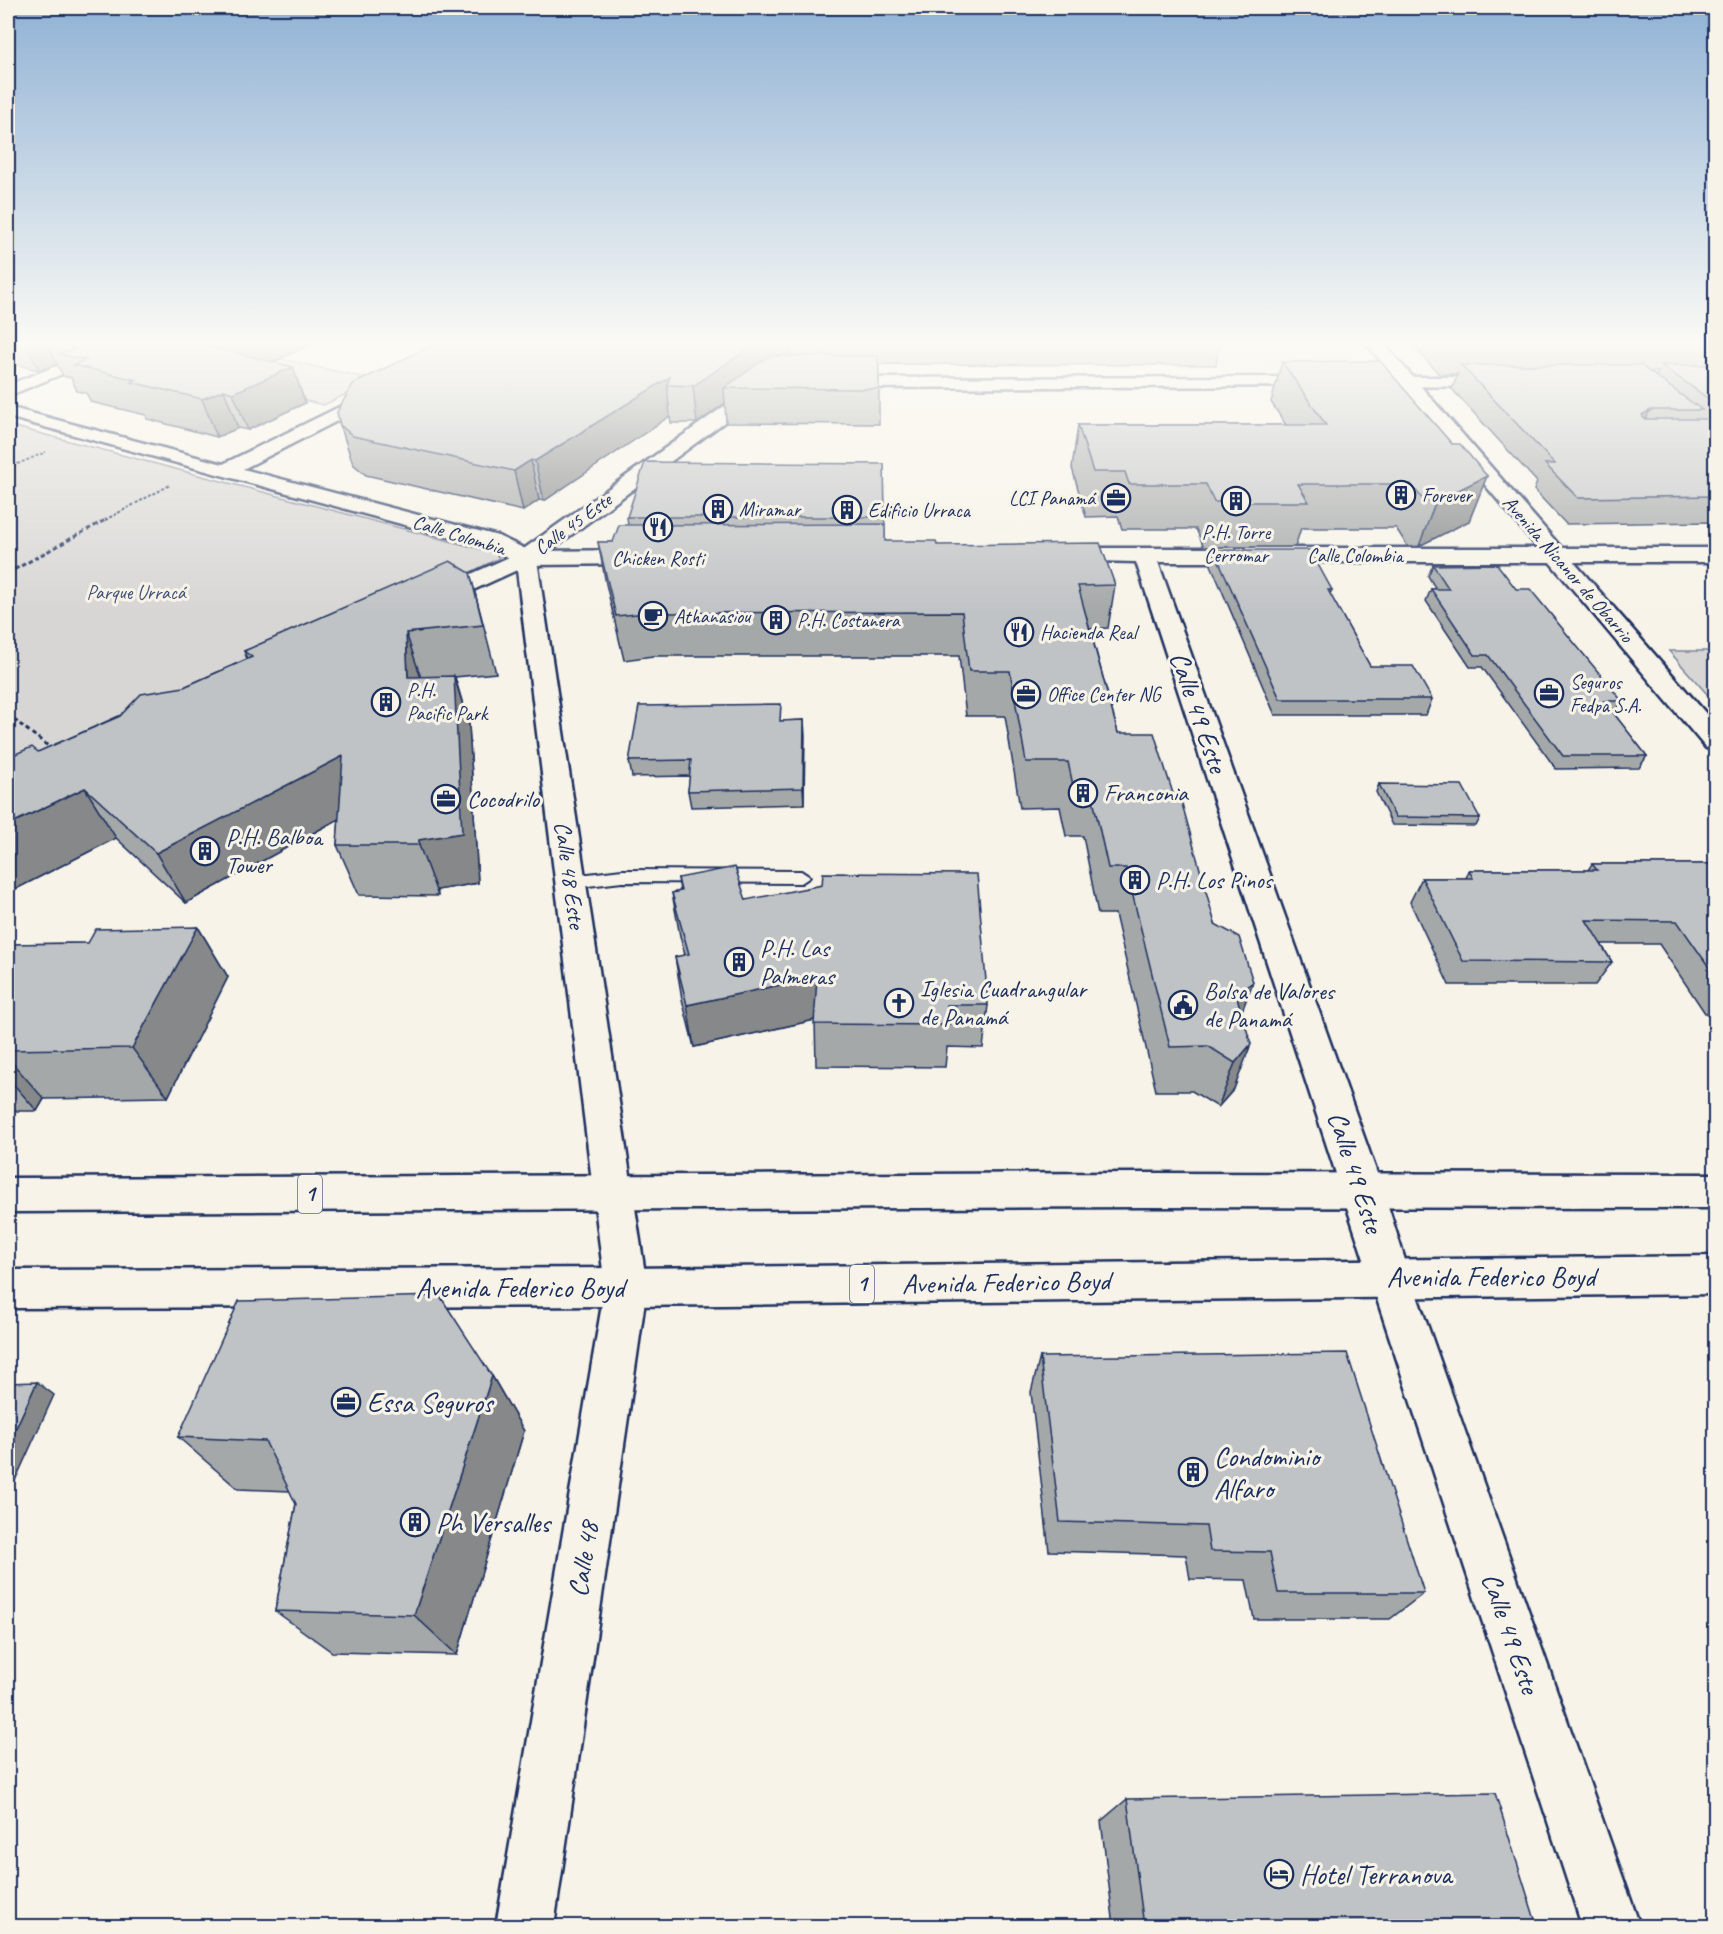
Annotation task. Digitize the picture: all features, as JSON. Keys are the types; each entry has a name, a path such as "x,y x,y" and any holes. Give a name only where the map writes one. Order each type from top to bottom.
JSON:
{"main road":[{"name":"Calle Colombia","path":"84,432 490,541 526,558 667,557"},
{"path":"226,470 301,432"},
{"name":"Calle 45 Este","path":"526,558 701,432"},
{"name":"Avenida Nicanor de Obarrio","path":"1448,432 1716,742"},
{"name":"Calle Colombia","path":"1041,555 1716,555"},
{"name":"Calle 49 Este","path":"1145,555 1363,1190 1389,1276 1611,1926"},
{"path":"407,612 526,558"},
{"name":"Calle 48 Este","path":"526,558 614,1192"},
{"name":"1","path":"8,1195 1363,1190 1716,1191"},
{"name":"Calle 48","path":"525,1926 626,1287 614,1192"},
{"name":"Avenida Federico Boyd","path":"8,1288 626,1287 1389,1276 1716,1275"}],"lane":[{"path":"571,882 622,876 801,877"}],"path":[{"path":"8,573 172,484"},
{"path":"8,635 11,651 8,656"},
{"path":"8,715 58,753"},
{"path":"40,752 61,742"}],"green space":[{"name":"Parque Urracá","path":"8,432 36,432 495,553 499,558 245,686 8,786"},
{"path":"1669,651 1715,651 1715,703"}],"building":[{"path":"349,432 581,432 535,461 531,460 514,471 353,436"},
{"path":"1080,432 1442,432 1452,444 1460,444 1487,476 1436,501 1424,501 1411,484 1298,484 1309,502 1214,502 1206,484 1129,484 1125,472 1093,472"},
{"path":"1525,432 1716,432 1716,496 1578,498 1545,464 1555,464"},
{"path":"645,462 884,464 885,517 627,517"},
{"path":"885,524 885,541 936,541 937,545 1100,543 1115,585 1078,586 1118,733 1154,733 1175,800 1181,800 1215,924 1239,937 1253,982 1236,994 1251,1044 1235,1063 1208,1046 1170,1047 1126,868 1108,868 1091,790 1074,790 1068,762 1026,762 1010,671 969,671 962,612 647,613 616,616 598,542 613,542 619,525"},
{"path":"1214,550 1310,550 1332,590 1328,590 1370,666 1413,666 1432,699 1280,699"},
{"path":"450,561 470,573 483,625 406,633 408,677 454,676 462,833 419,840 419,845 337,845 343,756 156,853 85,788 8,825 8,757 32,747 38,752 120,716 141,694 184,687 252,657 244,651"},
{"path":"1497,564 1516,589 1530,589 1622,701 1604,701 1647,756 1563,756 1488,655 1475,655 1431,589 1449,589 1433,565"},
{"path":"781,704 780,721 804,720 803,788 688,791 691,760 629,761 639,706"},
{"path":"1379,784 1462,785 1480,818 1395,817"},
{"path":"1592,864 1716,864 1716,977 1677,921 1586,920 1612,962 1463,961 1422,878 1473,878 1469,870 1597,870"},
{"path":"735,867 746,900 822,885 823,873 977,874 988,1005 947,1005 949,1025 814,1024 817,977 687,1005 675,957 689,954 672,893 681,891 678,878"},
{"path":"198,927 132,1048 8,1050 8,944 88,943 96,929"},
{"path":"440,1296 492,1376 414,1615 275,1611 296,1504 265,1441 178,1437 239,1301"},
{"name":"Condominio Alfaro","path":"1347,1353 1424,1593 1278,1593 1270,1552 1210,1551 1206,1526 1060,1522 1040,1357"},
{"path":"37,1382 8,1445 8,1383"},
{"name":"Hotel Terranova","path":"1495,1793 1537,1926 1144,1926 1127,1799"}],"place":[{"name":"Forever","path":"1401,495"},
{"name":"LCI Panamá","path":"1116,498"},
{"name":"P.H. Torre Cerromar","path":"1236,501"},
{"name":"Miramar","path":"718,509"},
{"name":"Edificio Urraca","path":"847,510"},
{"name":"Chicken Rosti","path":"658,527"},
{"name":"Athanasiou","path":"653,616"},
{"name":"P.H. Costanera","path":"776,620"},
{"name":"Hacienda Real","path":"1019,632"},
{"name":"Seguros Fedpa S.A.","path":"1549,693"},
{"name":"Office Center NG","path":"1026,694"},
{"name":"P.H. Pacific Park","path":"386,702"},
{"name":"Franconia","path":"1083,793"},
{"name":"Cocodrilo","path":"446,799"},
{"name":"P.H. Balboa Tower","path":"205,851"},
{"name":"P.H. Los Pinos","path":"1135,880"},
{"name":"P.H. Las Palmeras","path":"739,962"},
{"name":"Iglesia Cuadrangular de Panamá","path":"899,1003"},
{"name":"Bolsa de Valores de Panamá","path":"1183,1005"},
{"name":"Essa Seguros","path":"346,1402"},
{"name":"Condominio Alfaro","path":"1193,1472"},
{"name":"Ph Versalles","path":"415,1522"},
{"name":"Hotel Terranova","path":"1279,1874"}]}
